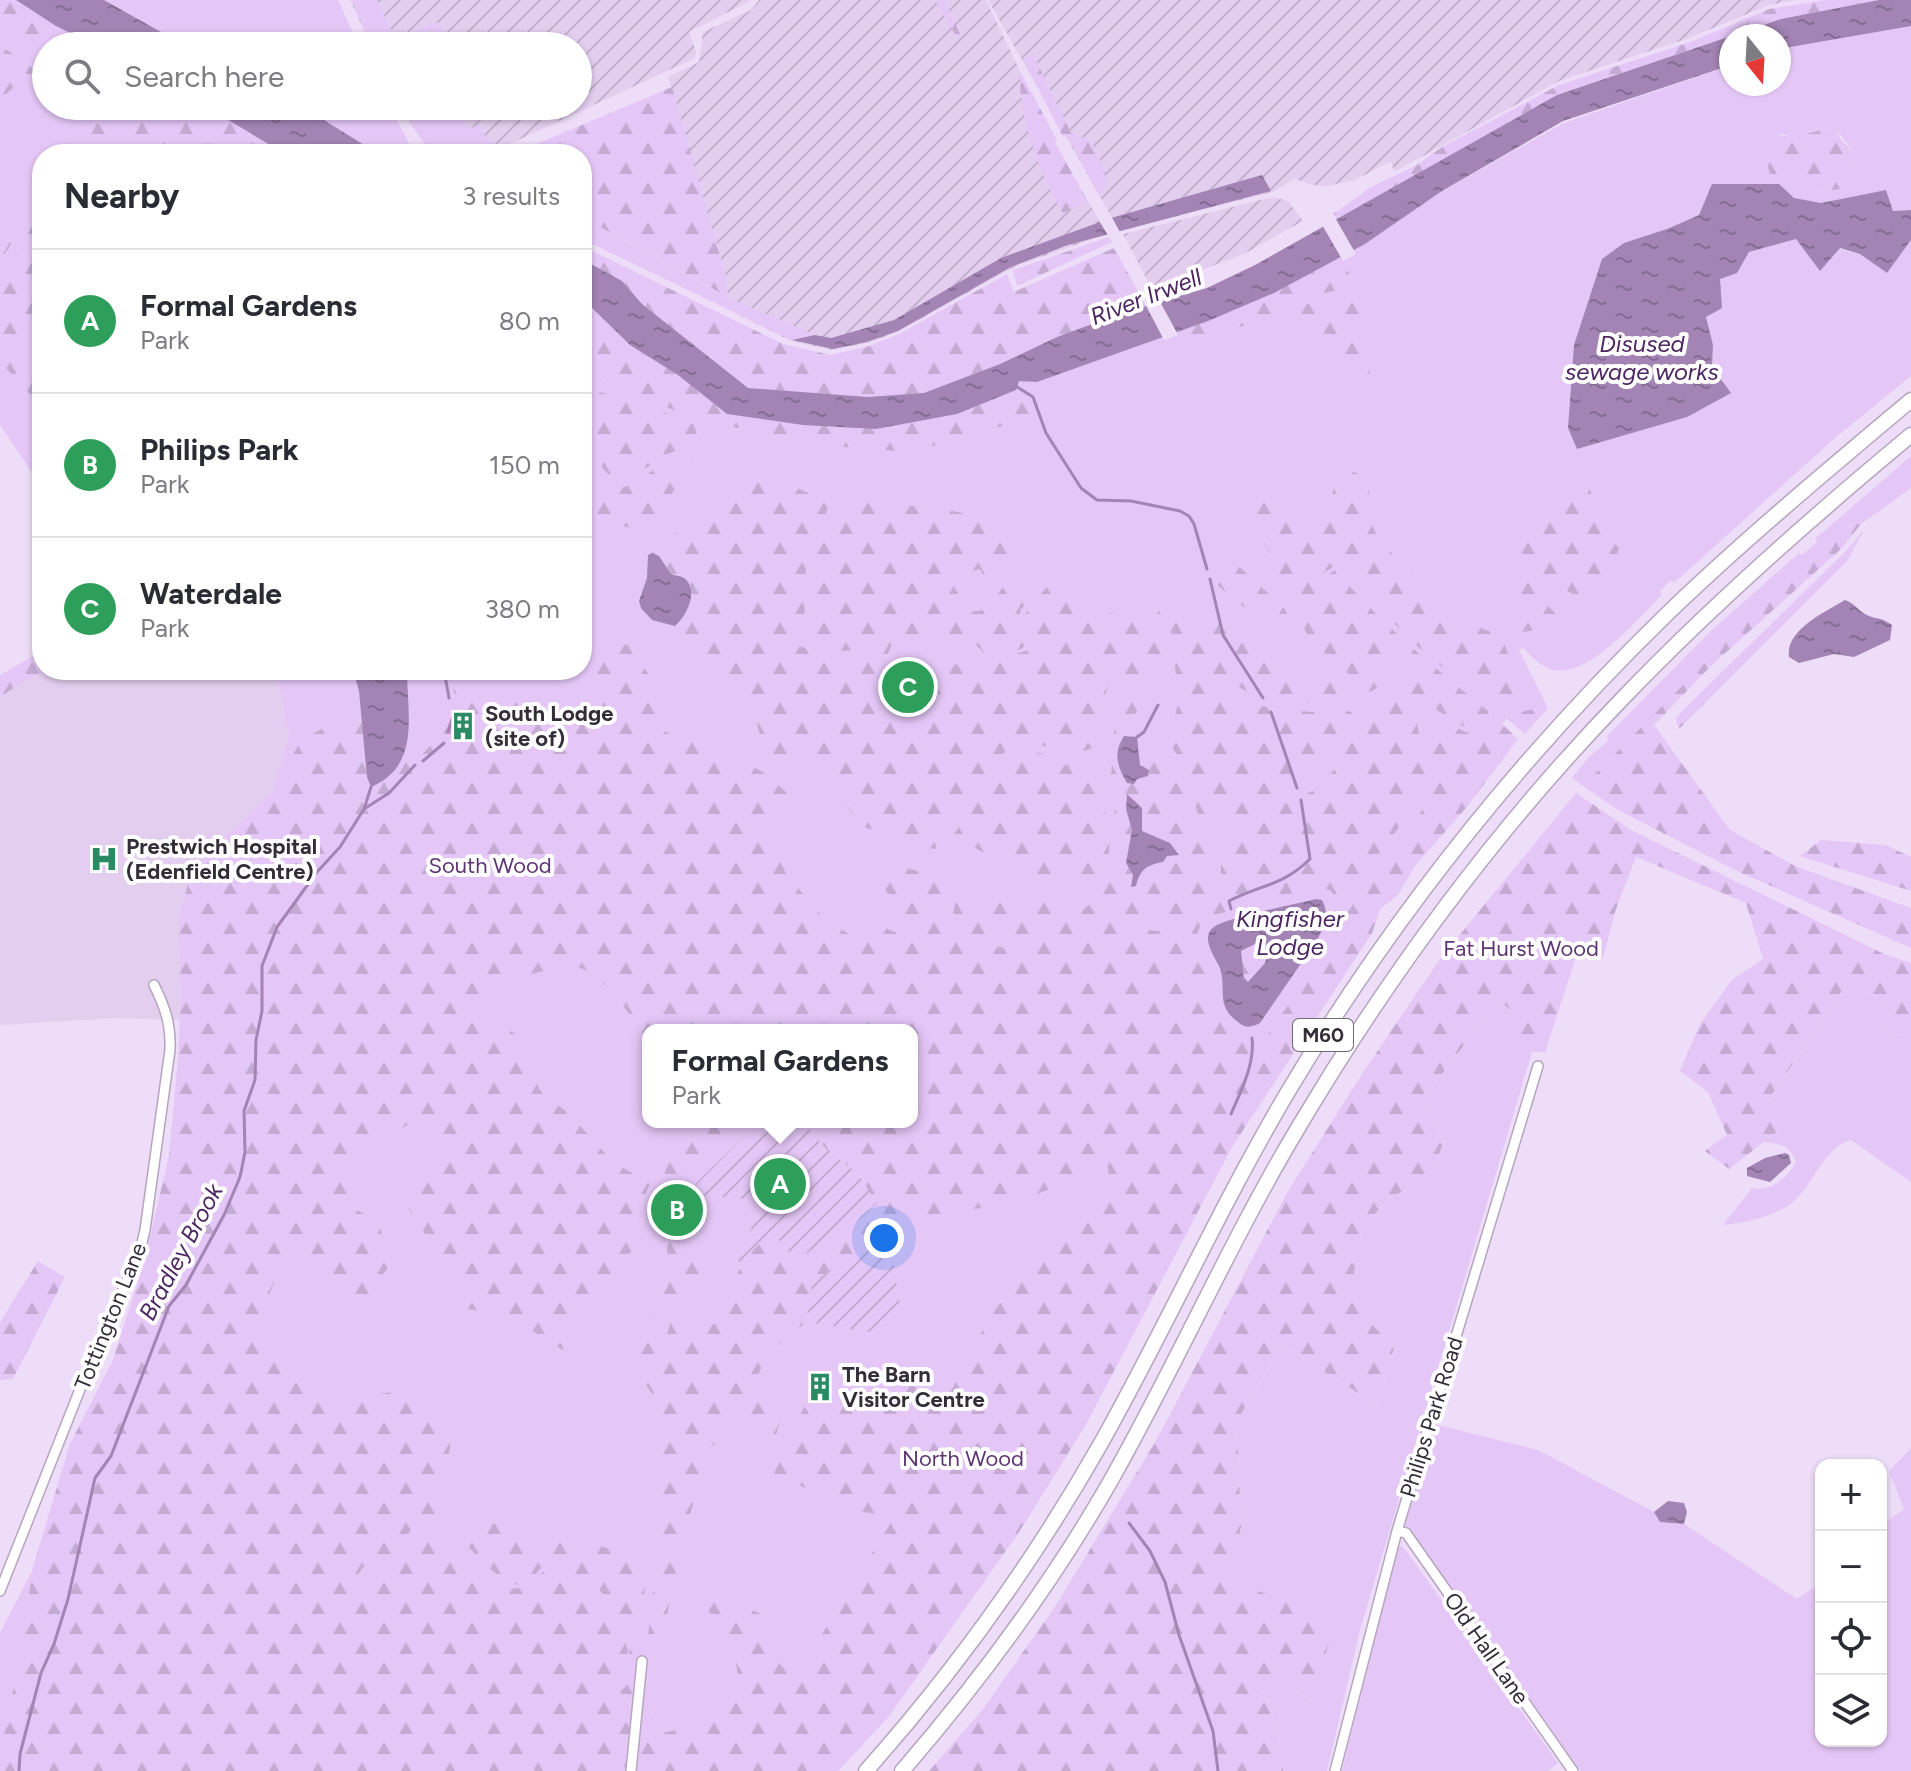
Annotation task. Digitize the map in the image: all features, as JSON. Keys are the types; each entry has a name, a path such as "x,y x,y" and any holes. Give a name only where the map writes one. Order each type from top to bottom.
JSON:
{"highway":[{"name":"M60","path":"866,1771 951,1669 1050,1528 1102,1442 1230,1193 1289,1090 1348,998 1446,860 1529,761 1639,643 1748,540 1911,400"},
{"name":"M60","path":"902,1771 1009,1637 1099,1499 1145,1419 1259,1195 1300,1124 1379,1000 1450,899 1579,744 1662,657 1730,592 1911,435"}],"street":[{"name":"Tottington Lane","path":"0,1591 92,1359 142,1243 170,1050 171,1027 154,985"},
{"name":"Philips Park Road","path":"1335,1771 1397,1531 1538,1066"},
{"name":"Old Hall Lane","path":"1397,1531 1406,1533 1573,1771"},
{"path":"631,1771 642,1661"}],"shaded area":[{"path":"350,0 752,0 689,32 696,51 695,58 592,106 592,32 365,32"},
{"path":"759,0 986,0 1054,142 1107,234 1016,266 897,332 868,343 831,350 791,341 729,310 726,277 668,77 699,62 703,32 751,10"},
{"path":"988,0 1795,0 1769,5 1689,38 1559,81 1394,172 1391,161 1355,180 1327,186 1295,179 1273,192 1119,230"},
{"path":"408,120 561,120 510,144 425,144"},
{"path":"1273,197 1288,201 1303,221 1244,254 1152,289 1123,234"},
{"name":"Prestwich Hospital (Edenfield Centre)","path":"32,673 32,680 277,680 289,735 272,793 226,837 189,880 180,1020 116,1018 0,1025 0,684"}],"green space":[{"path":"0,0 16,0 68,32 32,32 32,120 228,120 268,144 32,144 32,472 0,425"},
{"path":"0,0 16,0 68,32 32,32 32,55 0,31"},
{"path":"104,0 338,0 353,32 161,32"},
{"path":"352,0 377,0 392,32 366,32"},
{"path":"935,0 947,0 945,2 961,36 956,36"},
{"path":"1825,0 1879,0 1766,24 1733,24 1769,9"},
{"path":"437,22 442,32 414,32"},
{"path":"1911,26 1911,210 1893,211 1886,190 1821,203 1712,185 1699,215 1667,229 1569,428 1578,449 1730,392 1712,367 1713,345 1706,317 1719,278 1737,273 1749,252 1796,239 1860,254 1887,273 1911,240 1911,376 1835,438 1674,583 1671,580 1660,591 1662,595 1598,656 1568,670 1553,670 1540,664 1523,648 1519,650 1548,708 1527,710 1506,719 1432,844 1398,895 1380,909 1372,933 1232,1147 1085,1426 1019,1532 889,1716 838,1771 0,1771 0,1633 32,1571 70,1444 113,1360 144,1263 169,1156 181,994 179,918 189,880 226,837 272,793 289,735 277,680 592,680 592,308 630,345 1037,382 1208,321 1274,293 1365,244 1442,191 1564,123 1719,69 1719,96 1791,96 1791,47","holes":["1826,128 1837,131 1851,148 1849,171 1854,187 1812,193 1799,172 1778,178 1770,174 1767,163 1780,134 1803,135"]},
{"path":"1719,30 1719,40 1557,95 1337,219 1333,214 1371,187 1417,165 1442,147 1559,85"},
{"path":"0,45 32,68 32,101 15,86 0,100"},
{"path":"1033,54 1071,133 1090,140 1101,161 1105,182 1099,195 1067,136 1063,137 1023,59"},
{"path":"1021,73 1087,201 1063,213 1047,183 1026,126 1020,89"},
{"path":"672,87 726,277 728,297 592,222 592,144 537,144"},
{"path":"54,120 94,120 118,143 82,144"},
{"path":"111,120 228,120 268,144 137,144"},
{"path":"324,120 397,120 410,144 363,144"},
{"path":"409,120 463,120 467,129 480,125 493,144 425,144"},
{"path":"1825,128 1837,130 1841,140 1851,149 1849,171 1859,180 1855,187 1812,193 1803,190 1799,172 1778,178 1770,174 1758,152 1764,140"},
{"path":"592,223 727,297 815,335 792,340 592,244"},
{"path":"0,226 15,238 0,261"},
{"path":"32,227 32,336 14,377 0,361 0,277"},
{"path":"1109,237 1112,242 1017,286 1013,270"},
{"path":"1114,248 1146,306 1057,337 1000,364 924,393 868,397 748,388 642,304 622,281 592,264 592,251 783,344 831,355 869,346 899,334 1007,274 1014,292"},
{"path":"1339,258 1356,284 1356,291 1341,289 1321,294 1186,349 1176,331 1274,293"},
{"path":"1356,294 1367,341 1370,381 1362,368 1346,364 1324,334 1296,309 1326,296"},
{"path":"592,318 610,326 630,345 678,375 727,414 998,399 1016,390 1032,398 1036,416 912,452 831,446 698,420 621,388 592,380"},
{"path":"32,378 32,398 27,388"},
{"path":"599,392 631,399 694,425 699,442 670,453 623,482 602,467 592,448 592,440 603,420"},
{"path":"592,396 596,417 592,425"},
{"path":"688,450 697,450 671,495 654,535 623,526 601,525 592,547 592,464 601,478 625,487"},
{"path":"1911,456 1911,488 1861,524 1850,524 1583,786 1572,778 1588,758 1608,741 1607,736 1712,630 1799,553 1802,555 1817,542 1815,539"},
{"path":"1582,469 1609,538 1619,548 1613,568 1601,584 1576,596 1564,589 1558,579 1549,578 1542,590 1546,604 1555,613 1554,627 1522,632 1518,629 1522,585 1520,558 1533,520 1567,506"},
{"path":"1353,472 1368,477 1369,515 1376,533 1414,576 1441,618 1446,623 1470,624 1500,635 1515,677 1517,692 1512,697 1491,698 1490,706 1410,640 1307,530 1327,511 1334,488 1344,483"},
{"path":"752,482 793,486 830,503 809,555 803,623 796,645 837,659 866,656 882,660 896,670 913,673 955,665 963,660 1006,659 1029,650 1036,640 1024,616 1046,588 1063,578 1089,602 1100,618 1111,613 1120,615 1128,607 1142,616 1145,625 1110,680 1099,742 1091,749 1081,751 1058,750 1027,740 1008,748 978,785 935,849 927,848 921,841 891,841 874,830 858,826 847,804 825,779 813,775 804,763 794,758 764,752 756,719 675,626 686,613 684,578 671,574 659,556 652,553 663,541"},
{"path":"1268,491 1333,567 1320,575 1297,560 1271,555 1251,520 1258,502"},
{"path":"837,502 944,510 966,514 997,527 1021,563 995,579 985,580 980,569 949,578 959,595 957,612 979,611 994,603 1006,584 1020,579 1030,588 1033,598 1021,609 1019,618 1029,633 1030,641 1015,651 997,654 984,653 968,643 893,642 886,658 865,650 834,651 809,644 813,614 811,570 824,535 837,517"},
{"path":"1851,524 1861,524 1842,548 1711,666 1654,725 1730,830 1795,866 1911,908 1911,948 1737,871 1618,810 1583,786 1808,559"},
{"path":"1863,531 1848,560 1679,729 1676,719 1682,711"},
{"path":"1230,558 1284,608 1300,638 1298,647 1208,577 1226,566"},
{"path":"1245,561 1293,564 1319,581 1335,570 1408,644 1488,711 1491,722 1484,732 1474,730 1406,696 1410,671 1402,663 1392,662 1385,666 1377,688 1370,692 1326,655 1307,634 1292,605"},
{"path":"1160,610 1178,620 1187,640 1209,613 1236,640 1272,656 1279,671 1304,675 1327,667 1363,695 1293,705 1268,702 1205,670 1155,616"},
{"path":"1152,630 1168,641 1160,669 1117,747 1140,765 1137,737 1165,746 1186,787 1194,828 1212,862 1214,873 1210,898 1197,935 1167,923 1122,922 1100,898 1119,864 1121,843 1110,790 1118,678","holes":["1127,794 1142,808 1142,831 1154,835 1179,854 1167,856 1163,862 1148,867 1142,872 1136,886 1131,886 1133,875 1126,863 1132,830 1126,809"]},
{"path":"622,644 628,645 662,693 664,731 676,737 703,733 724,752 763,772 800,804 784,810 771,821 785,872 818,912 850,935 856,934 866,919 914,941 924,941 876,878 894,865 935,875 951,891 946,928 969,944 1027,950 1058,930 1066,918 1089,905 1122,931 1162,932 1195,947 1208,972 1220,1019 1236,1033 1258,1039 1269,1033 1328,948 1343,918 1426,805 1437,777 1418,705 1463,731 1493,737 1502,724 1518,739 1466,808 1414,867 1398,895 1380,909 1372,933 1232,1147 1085,1426 1019,1532 889,1716 838,1771 636,1771 641,1722 649,1713 658,1734 725,1719 736,1696 738,1673 727,1636 705,1609 717,1593 763,1615 781,1666 796,1676 895,1516 863,1512 838,1504 774,1473 808,1398 843,1401 904,1381 963,1370 991,1316 1026,1269 1109,1185 1108,1167 1016,1202 946,1214 904,1217 890,1237 850,1256 812,1283 806,1322 768,1354 751,1389 780,1421 773,1446 739,1418 707,1452 663,1633 656,1646 646,1653 660,1530 661,1356 672,1316 682,1307 685,1321 722,1325 726,1296 741,1267 740,1262 772,1232 792,1255 811,1253 877,1204 857,1173 826,1150 808,1128 918,1128 918,1024 642,1024 642,1032 602,982 576,967 539,972 503,984 489,994 485,1008 488,1018 521,1041 542,1093 574,1119 614,1161 625,1169 652,1179 643,1200 636,1245 614,1273 585,1301 563,1350 507,1315 467,1309 467,1279 428,1239 409,1209 446,1157 407,1125 354,1163 344,1204 377,1220 392,1262 362,1304 294,1259 270,1291 264,1325 264,1353 281,1363 309,1397 357,1397 392,1392 436,1406 452,1423 435,1529 411,1530 389,1560 363,1567 352,1584 394,1568 412,1543 431,1542 449,1546 494,1581 514,1589 537,1578 552,1563 562,1570 576,1591 591,1589 617,1616 628,1651 608,1723 589,1743 545,1771 535,1771 523,1755 501,1771 0,1771 0,1755 23,1642 32,1571 70,1444 113,1360 144,1263 169,1156 181,994 179,918 189,880 226,837 272,793 300,742 361,704 367,777 400,764 408,748 421,755 428,749 445,717 463,705 482,698 506,697 563,726 586,720 599,708 592,677 592,655"},
{"path":"1176,652 1198,675 1253,705 1311,712 1337,709 1352,712 1333,755 1308,780 1239,823 1224,816 1201,829 1191,784 1173,748 1170,732 1179,701"},
{"path":"32,657 32,677 0,697 0,675"},
{"path":"451,680 496,680 491,684 455,696"},
{"path":"1382,700 1413,703 1428,781 1415,806 1340,905 1331,891 1320,886 1211,916 1220,889 1221,866 1231,846 1252,825 1280,806 1317,789 1335,769 1370,707"},
{"path":"1548,708 1525,734 1506,718 1527,710"},
{"path":"1029,751 1045,754 1059,766 1097,760 1102,768 1108,856 1093,890 1084,891 1060,879 1031,877 973,847 945,846 1012,756"},
{"name":"Fat Hurst Wood","path":"1576,793 1631,830 1884,954 1911,963 1911,1037 1886,1033 1883,1000 1848,982 1767,1102 1778,1131 1729,1169 1705,1151 1727,1135 1708,1092 1680,1071 1700,1024 1732,980 1763,959 1746,903 1636,857 1616,909 1603,958 1578,951 1545,1052 1518,1052 1518,1017 1499,1000 1424,1097 1444,1142 1428,1181 1392,1196 1363,1226 1351,1289 1367,1319 1394,1348 1377,1405 1282,1345 1237,1421 1241,1527 1232,1570 1260,1592 1280,1597 1317,1598 1331,1639 1308,1699 1287,1683 1263,1690 1283,1752 1283,1771 929,1771 983,1709 1056,1605 1157,1439 1288,1191 1362,1074 1440,959"},
{"path":"1821,840 1886,845 1911,857 1911,891 1800,856"},
{"path":"957,892 980,901 1007,893 1030,901 1070,906 1085,901 1026,945 971,939 951,926"},
{"path":"1256,944 1266,944 1269,950 1265,963 1248,982 1244,978 1240,951"},
{"path":"1848,982 1883,1000 1886,1033 1911,1037 1911,1182 1851,1140 1833,1151 1801,1194 1787,1207 1760,1218 1723,1225 1752,1188 1772,1186 1789,1173 1796,1162 1784,1146 1764,1142 1778,1131 1767,1103"},
{"path":"1499,1000 1518,1017 1518,1052 1532,1052 1360,1630 1327,1771 1283,1771 1283,1752 1263,1689 1287,1683 1307,1699 1266,1596 1244,1584 1231,1570 1241,1527 1237,1421 1282,1345 1377,1405 1394,1348 1367,1319 1350,1289 1363,1226 1392,1196 1428,1181 1444,1142 1424,1097"},
{"path":"680,1128 742,1128 685,1185 682,1196 665,1191 665,1172 669,1161 691,1139"},
{"path":"754,1128 808,1128 826,1149 857,1173 877,1203 849,1229 817,1249 792,1255 772,1232 740,1262 735,1257 762,1214 760,1208 770,1205 776,1198 771,1189 745,1205 745,1199 690,1194 698,1181"},
{"path":"674,1214 679,1244 698,1263 701,1271 697,1285 670,1307 662,1321 654,1353 656,1380 653,1395 642,1379 633,1353 668,1285 670,1273 663,1218"},
{"path":"890,1237 901,1316 881,1334 806,1322 812,1283 850,1256"},
{"path":"38,1261 65,1277 13,1379 0,1380 0,1322"},
{"path":"1434,1424 1538,1450 1654,1512 1660,1522 1684,1524 1797,1599 1815,1587 1815,1747 1887,1747 1887,1521 1904,1509 1889,1471 1911,1448 1911,1771 1581,1771 1403,1523"},
{"path":"472,1524 511,1524 540,1542 576,1536 645,1563 644,1608 634,1671 626,1675 629,1640 624,1623 614,1608 626,1593 612,1603 593,1584 576,1585 569,1567 552,1556 531,1579 517,1585 507,1581 456,1536"},
{"path":"1400,1546 1558,1763 1548,1771 1342,1771 1396,1551"},
{"path":"635,1677 632,1713 614,1722 621,1691"},
{"path":"633,1719 626,1770 614,1744 614,1727"},
{"path":"608,1732 609,1747 618,1771 563,1771 589,1753"}],"water":[{"path":"16,0 104,0 161,32 68,32"},
{"path":"1879,0 1911,0 1911,26 1791,47 1791,24 1767,24"},
{"path":"1719,40 1719,69 1563,121 1442,191 1365,244 1274,293 1208,321 1037,382 1019,381 1016,390 957,414 876,429 803,425 727,414 678,375 630,345 592,308 592,264 622,281 642,304 748,388 868,397 924,393 1000,364 1057,337 1119,314 1207,288 1255,265 1557,95"},
{"path":"228,120 324,120 363,144 268,144"},
{"path":"1262,175 1271,191 1068,245 1011,267 898,331 867,342 833,349 792,340 815,335 831,338 894,320 1001,258 1111,218"},
{"name":"Disused sewage works","path":"1712,184 1779,184 1794,198 1821,203 1886,190 1893,211 1911,210 1911,240 1887,273 1860,254 1840,248 1820,271 1796,239 1749,252 1737,273 1720,279 1722,308 1706,317 1713,345 1712,367 1731,393 1687,417 1577,449 1568,428 1574,345 1602,259 1624,243 1699,215"},
{"path":"648,555 659,556 671,574 684,578 691,589 687,610 675,626 652,620 641,608 639,601 647,578"},
{"path":"1845,600 1864,614 1892,625 1890,640 1854,657 1834,654 1799,663 1789,657 1789,647 1800,630"},
{"path":"356,680 407,680 409,721 404,752 398,766 387,778 371,787 367,777"},
{"path":"1124,736 1137,737 1140,765 1149,770 1148,776 1137,779 1134,784 1127,783 1119,765 1118,748"},
{"path":"1127,794 1142,808 1142,831 1170,843 1179,855 1167,856 1163,862 1148,867 1142,872 1136,886 1131,887 1133,875 1126,863 1132,830 1126,809"},
{"name":"Kingfisher Lodge","path":"1322,900 1326,911 1320,935 1260,1023 1244,1026 1226,1009 1219,966 1208,941 1210,931 1221,923","holes":["1255,944 1266,944 1269,950 1265,963 1248,982 1244,978 1241,951"]},
{"path":"1785,1153 1789,1155 1791,1163 1770,1182 1747,1176 1747,1168 1765,1158"},
{"path":"1668,1501 1684,1503 1687,1512 1684,1524 1660,1522 1654,1512"}],"pier":[{"path":"1110,214 1121,234 1109,237 1098,219"},
{"path":"1334,216 1356,254 1343,261 1321,223"},
{"path":"1158,298 1178,335 1164,340 1144,302"}],"waterway":[{"path":"1014,385 1033,397 1046,433 1081,488 1097,500 1131,501 1180,511 1189,516 1207,569"},
{"path":"1210,579 1223,635 1263,698"},
{"name":"Bradley Brook","path":"446,680 449,698"},
{"path":"1137,737 1144,732 1158,705"},
{"path":"1271,712 1297,788"},
{"name":"Bradley Brook","path":"448,732 454,713"},
{"name":"Bradley Brook","path":"423,761 444,743"},
{"name":"Bradley Brook","path":"19,1771 20,1754 41,1673 68,1599 95,1478 111,1456 169,1306 186,1285 224,1215 240,1177 245,1152 244,1111 255,1080 256,1040 262,1011 262,966 277,927 317,872 340,847 364,809 389,793 415,765"},
{"name":"Bradley Brook","path":"364,809 371,787"},
{"path":"1231,909 1229,901 1290,875 1310,859 1301,800"},
{"path":"1231,1114 1249,1067 1252,1038"},
{"path":"1129,1523 1150,1551 1165,1582 1179,1635 1213,1731 1218,1771"}],"place":[{"name":"Waterdale","path":"908,687"},
{"name":"South Lodge (site of)","path":"463,726"},
{"name":"Prestwich Hospital (Edenfield Centre)","path":"104,859"},
{"name":"Formal Gardens","path":"780,1184"},
{"name":"Philips Park","path":"677,1210"},
{"name":"The Barn Visitor Centre","path":"820,1387"}],"water label":[{"name":"River Irwell","path":"1146,297"}],"park label":[{"name":"South Wood","path":"490,865"},
{"name":"North Wood","path":"963,1458"}]}
